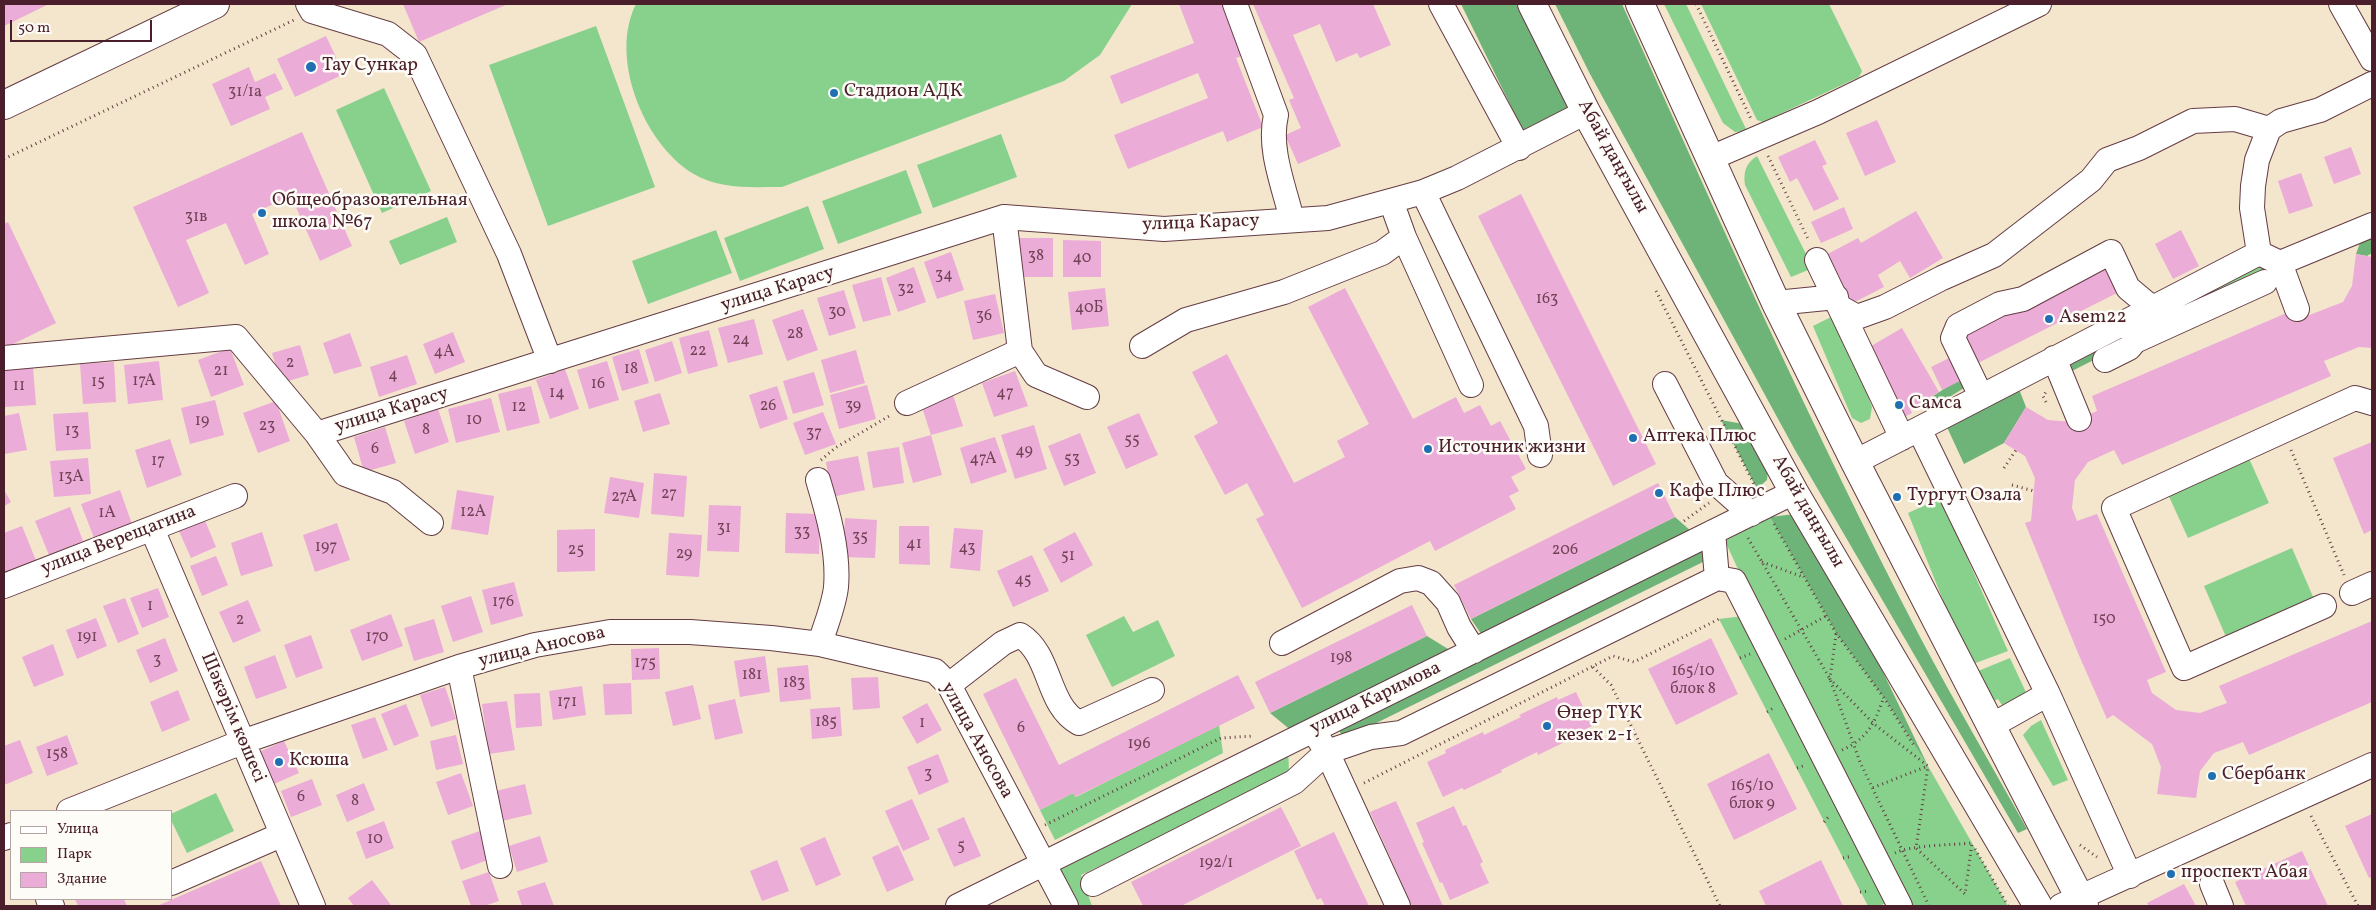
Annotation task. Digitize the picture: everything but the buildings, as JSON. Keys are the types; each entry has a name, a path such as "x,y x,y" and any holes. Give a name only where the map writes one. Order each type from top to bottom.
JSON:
{"main road":[{"path":"4,105 215,4"},
{"name":"Абай даңғылы","path":"1532,4 1586,112 1794,492 2038,906"},
{"path":"1640,4 1712,158 1776,303 1855,462 1991,726 2075,904"}],"street":[{"path":"1235,4 1276,115 1272,132 1292,220"},
{"path":"1441,4 1519,148"},
{"path":"1712,158 1760,138 1902,72 2039,4"},
{"path":"2341,4 2372,59"},
{"path":"310,7 388,34 415,55 509,254 550,361"},
{"path":"2259,253 2252,208 2253,186 2256,160 2269,129 2282,121 2320,110 2372,84"},
{"name":"улица Карасу","path":"4,358 236,337 317,434 1004,217 1164,229 1328,218 1423,192 1519,148 1586,112"},
{"path":"1776,303 1839,302 1857,317 1885,307 1942,278 1994,255 2091,180 2107,160 2139,148 2193,121 2235,119 2269,129"},
{"path":"1423,192 1536,426 1540,455"},
{"path":"1391,201 1404,237 1471,385"},
{"path":"1004,217 1020,351 1036,375 1087,397"},
{"path":"2280,264 2372,225"},
{"path":"1142,346 1186,320 1284,292 1382,253 1404,237"},
{"path":"1981,396 1952,338 1958,326 2000,304 2023,298 2111,252 2128,288 2152,308"},
{"path":"2259,253 2280,264 2297,309"},
{"path":"2105,360 2129,348 2132,330 2152,308 2259,253"},
{"path":"1817,260 2048,694 2130,876"},
{"path":"1855,462 2050,360 2132,330 2203,309 2265,282"},
{"path":"2194,286 2203,309"},
{"path":"908,403 1020,351"},
{"path":"2050,360 2076,421"},
{"path":"1665,384 1716,483 1755,521"},
{"path":"2324,606 2184,668 2114,508 2355,398 2372,403"},
{"path":"317,434 345,474 393,492 430,523"},
{"path":"818,480 826,506 837,565 836,589 820,644"},
{"name":"улица Каримова","path":"958,906 1713,532 1755,521 1794,492"},
{"name":"улица Верещагина","path":"4,586 152,530 235,496"},
{"name":"Шәкәрім көшесі","path":"152,530 313,906"},
{"path":"1713,532 1717,578"},
{"path":"1282,643 1400,582 1418,578 1431,583 1448,602 1459,627 1474,651"},
{"path":"1093,884 1294,782 1327,752 1371,736 1401,733 1717,578 1734,581 1900,906"},
{"name":"улица Аносова","path":"74,810 106,804 242,742 459,667 535,645 610,632 690,632 820,644 936,671 949,686 1066,906"},
{"path":"949,686 1004,643 1020,635 1029,640 1037,653 1062,709 1079,723 1152,690"},
{"path":"459,667 500,866"},
{"path":"1991,726 2048,694"},
{"path":"1314,730 1327,752 1398,906"},
{"path":"2075,904 2130,876 2372,765"},
{"path":"172,883 281,835"},
{"path":"2212,884 2221,906"}],"path":[{"path":"1696,4 1817,260"},
{"path":"4,159 310,7"},
{"path":"2043,396 2046,402"},
{"path":"818,480 818,463 822,457 908,403"},
{"path":"2283,431 2362,589"},
{"path":"2004,468 2016,450"},
{"path":"2012,485 2034,491"},
{"path":"1681,523 1726,492"},
{"path":"1755,521 1761,562 1830,679 1872,788 1928,906"},
{"path":"1755,521 1804,577 1836,634 1884,698 1932,774"},
{"path":"1761,562 1804,577"},
{"path":"1784,640 1826,616"},
{"path":"1345,792 1613,656 1634,662 1719,618"},
{"path":"1830,679 1836,634"},
{"path":"1593,667 1611,684 1720,906"},
{"path":"1830,679 1874,724 1928,766"},
{"path":"1824,758 1854,744 1874,724 1884,698"},
{"path":"1038,828 1221,738 1254,736"},
{"path":"1872,788 1928,766"},
{"path":"1916,848 1928,766"},
{"path":"2311,815 2358,906"},
{"path":"1967,834 2008,906"},
{"path":"1916,848 1965,894 1972,843"},
{"path":"1887,858 1902,849 1972,843"},
{"path":"2078,844 2098,858"}],"green space":[{"name":"Стадион АДК","path":"636,4 1132,4 1100,55 1064,81 782,187 759,187 725,185 692,173 674,159 659,141 646,120 636,97 629,73 626,48 629,25"},
{"path":"1461,4 1526,4 1577,104 1567,115 1523,131"},
{"path":"1555,4 1622,4 1803,401 1879,557 1932,659 2027,829 2018,833 1795,450 1590,74"},
{"path":"1664,4 1686,4 1747,131 1735,132 1723,123"},
{"path":"1701,4 1829,4 1862,71 1859,77 1763,122 1757,120"},
{"path":"596,26 655,187 548,226 489,65"},
{"path":"384,88 431,191 382,213 336,110"},
{"path":"1001,134 1017,177 933,208 917,165"},
{"path":"1757,156 1813,268 1791,277 1745,185 1744,176 1746,168"},
{"path":"906,170 922,213 838,244 822,201"},
{"path":"808,206 824,249 740,281 724,238"},
{"path":"447,217 457,242 400,265 389,241"},
{"path":"716,230 732,273 648,304 632,261"},
{"path":"2372,235 2372,253 2367,256 2356,254 2361,240"},
{"path":"2261,260 2276,265 2204,296 2200,288"},
{"path":"1837,314 1872,407 1870,419 1861,423 1852,418 1813,326"},
{"path":"2120,337 2123,345 2072,371 2069,363"},
{"path":"1963,377 1964,388 1938,404 1933,396"},
{"path":"2019,389 2026,407 2004,443 1964,464 1946,425"},
{"path":"1721,420 1743,424 1768,470 1767,480 1757,489"},
{"path":"2247,454 2269,503 2188,538 2166,490"},
{"path":"1941,498 2008,651 1973,664 1945,605 1908,513"},
{"path":"1795,514 1882,670 1928,766 1884,698 1836,633 1770,517"},
{"path":"1675,517 1700,539 1705,561 1354,734 1343,737 1333,721 1299,737 1270,713 1427,636 1461,657 1488,644 1471,619"},
{"path":"1770,517 1836,633 1884,698 1928,766 2008,906 1913,906 1750,595 1725,541"},
{"path":"2292,548 2314,599 2226,637 2204,586"},
{"path":"1124,616 1133,632 1158,620 1175,656 1112,687 1086,635"},
{"path":"1743,616 1887,902 1880,906 1868,906 1719,619"},
{"path":"2010,658 2030,701 2007,713 1998,699 1994,701 1978,671"},
{"path":"2041,720 2068,780 2053,786 2023,735 2031,726"},
{"path":"1219,725 1223,753 1055,840 1040,810 1073,793 1076,797"},
{"path":"1288,743 1289,774 1081,875 1092,906 1066,906 1044,864"},
{"path":"216,793 234,831 187,853 172,822 172,814"}],"place":[{"name":"Тау Сункар","path":"311,67"},
{"name":"Стадион АДК","path":"834,93"},
{"name":"Общеобразовательная школа №67","path":"262,213"},
{"name":"Asem22","path":"2049,319"},
{"name":"Самса","path":"1899,405"},
{"name":"Аптека Плюс","path":"1633,438"},
{"name":"Источник жизни","path":"1428,449"},
{"name":"Кафе Плюс","path":"1659,493"},
{"name":"Тургут Озала","path":"1897,497"},
{"name":"Өнер ТҮК кезек 2-1","path":"1547,726"},
{"name":"Ксюша","path":"279,762"},
{"name":"Сбербанк","path":"2212,776"},
{"name":"проспект Абая","path":"2171,874"}]}
